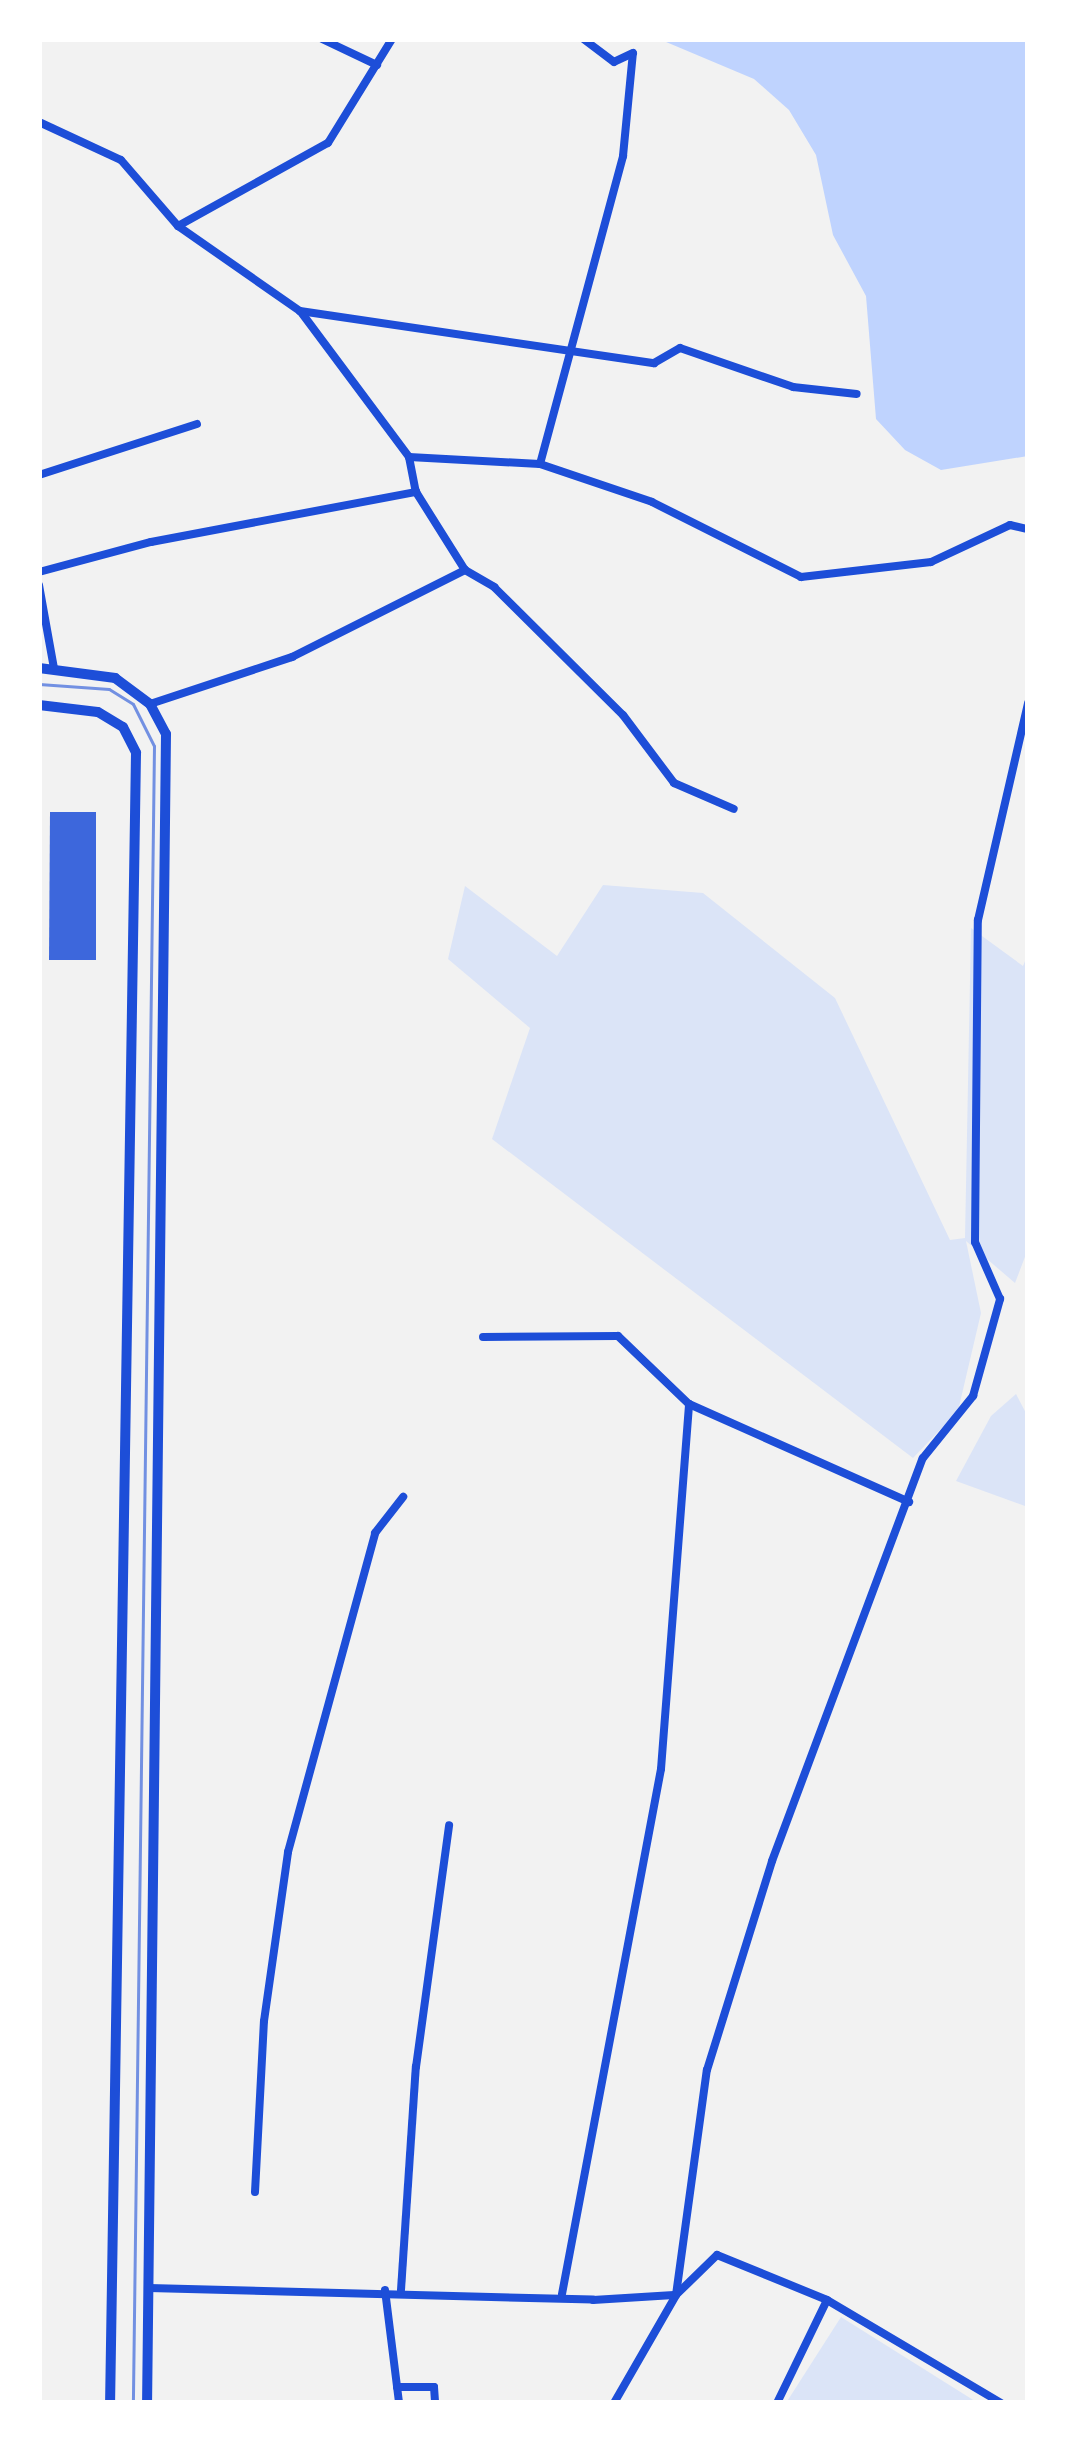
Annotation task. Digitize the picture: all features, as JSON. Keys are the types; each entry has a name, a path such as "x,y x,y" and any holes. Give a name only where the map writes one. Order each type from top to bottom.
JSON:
{"main road":[{"path":"39,668 115,678 150,704 166,734 147,2403"},
{"path":"39,705 98,712 123,727 136,753 110,2403"}],"street":[{"path":"322,39 377,65"},
{"path":"178,226 328,143 392,39"},
{"path":"541,464 578,347 623,156 633,53 614,62 584,39"},
{"path":"39,122 121,160 178,226 300,311 409,457 416,492 465,570 494,587 623,716 674,783 734,809"},
{"path":"300,311 578,347 654,364 680,348 793,387 857,394"},
{"path":"39,476 197,424"},
{"path":"409,457 541,464 652,502 801,577 931,562 1010,525 1028,529"},
{"path":"39,572 151,542 416,492"},
{"path":"150,704 292,657 465,570"},
{"path":"39,585 54,668"},
{"path":"676,2295 710,2060 772,1861 923,1457 974,1396 1000,1299 975,1242 978,920 1028,703"},
{"path":"483,1337 618,1336 689,1404 909,1502"},
{"path":"562,2294 661,1769 689,1404"},
{"path":"255,2192 264,2021 288,1852 375,1533 403,1497"},
{"path":"401,2290 416,2067 449,1825"},
{"path":"614,2403 676,2295 717,2255 826,2300 1001,2403"},
{"path":"148,2288 562,2294 610,2300 676,2295"},
{"path":"385,2290 399,2403"},
{"path":"776,2403 826,2300"},
{"path":"397,2387 434,2387 435,2403"}],"shaded area":[{"path":"603,885 703,893 835,998 950,1240 965,1238 971,928 1023,966 1028,954 1028,1249 1015,1283 966,1241 981,1313 958,1411 913,1458 492,1139 530,1028 448,959 465,886 557,956"},
{"path":"1016,1394 1028,1417 1028,1507 956,1481 991,1416"},
{"path":"841,2317 978,2403 786,2403"}],"water":[{"path":"659,39 1028,39 1028,456 941,470 905,450 876,419 866,296 833,235 816,155 789,110 754,79"}],"building":[{"path":"50,812 96,812 96,960 49,960"}],"tram line":[{"path":"39,684 109,689 133,704 154,746 133,2403"}]}
